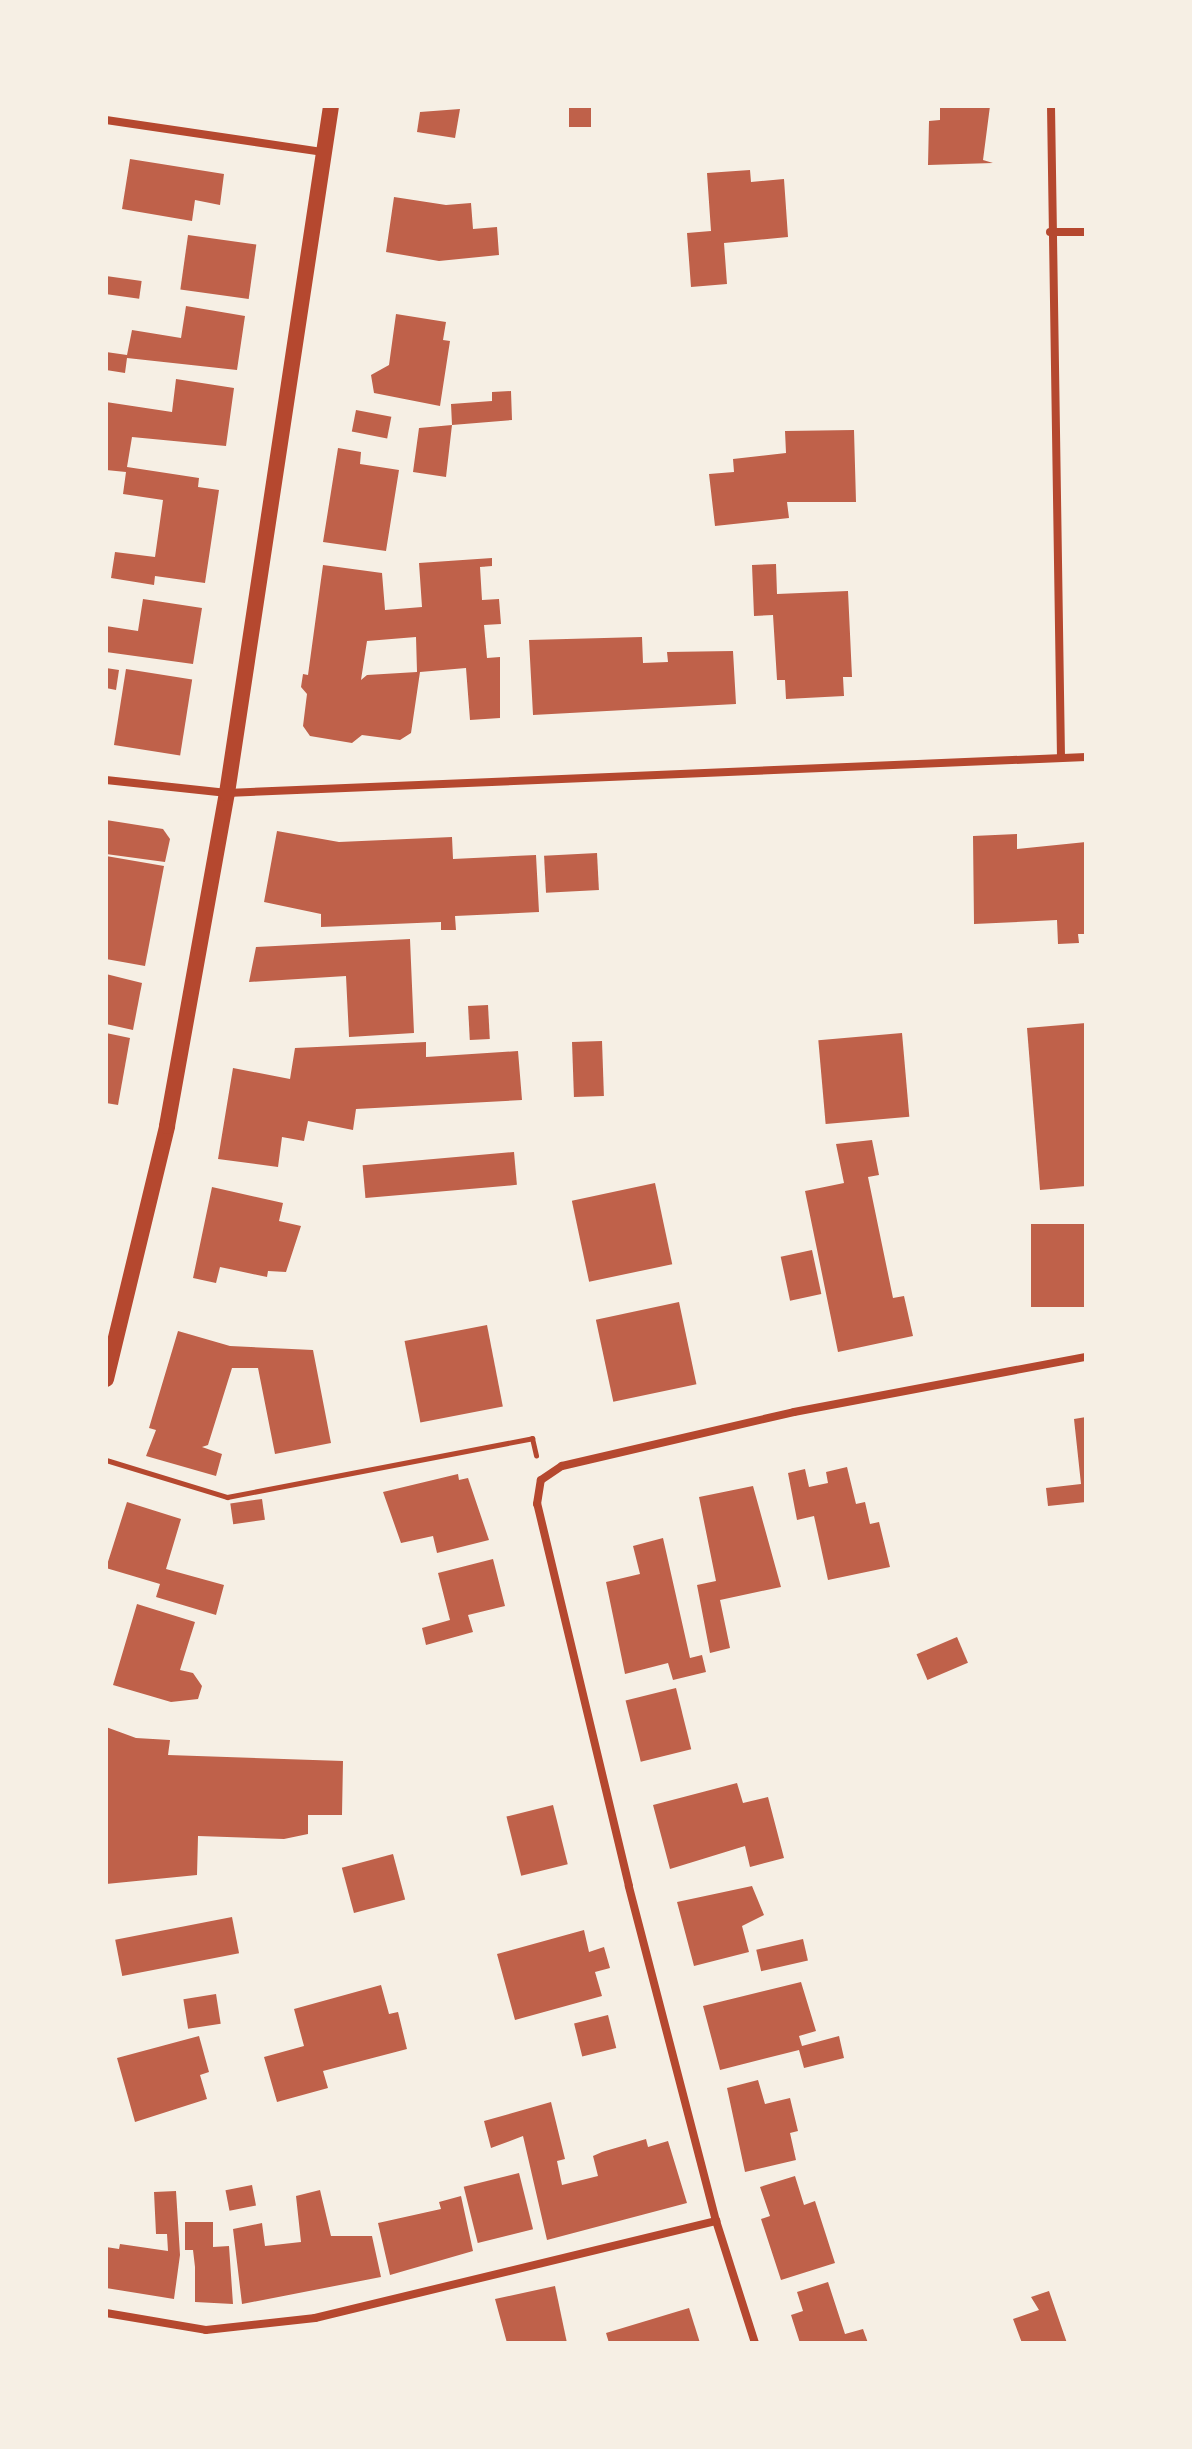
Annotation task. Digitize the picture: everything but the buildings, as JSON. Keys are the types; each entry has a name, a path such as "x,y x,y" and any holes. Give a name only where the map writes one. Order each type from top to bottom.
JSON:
{"main road":[{"path":"106,1379 110,1348 167,1126 227,793 331,106"}],"street":[{"path":"1051,106 1050,232 1061,757"},
{"path":"106,120 324,152"},
{"path":"1050,232 1086,232"},
{"path":"106,780 227,793 1086,757"},
{"path":"755,2343 716,2221 537,1504 541,1480 562,1466 778,1416 1086,1357"},
{"path":"106,2313 206,2330 315,2318 716,2221"}],"path":[{"path":"106,1460 227,1497 532,1438 541,1480"}]}
